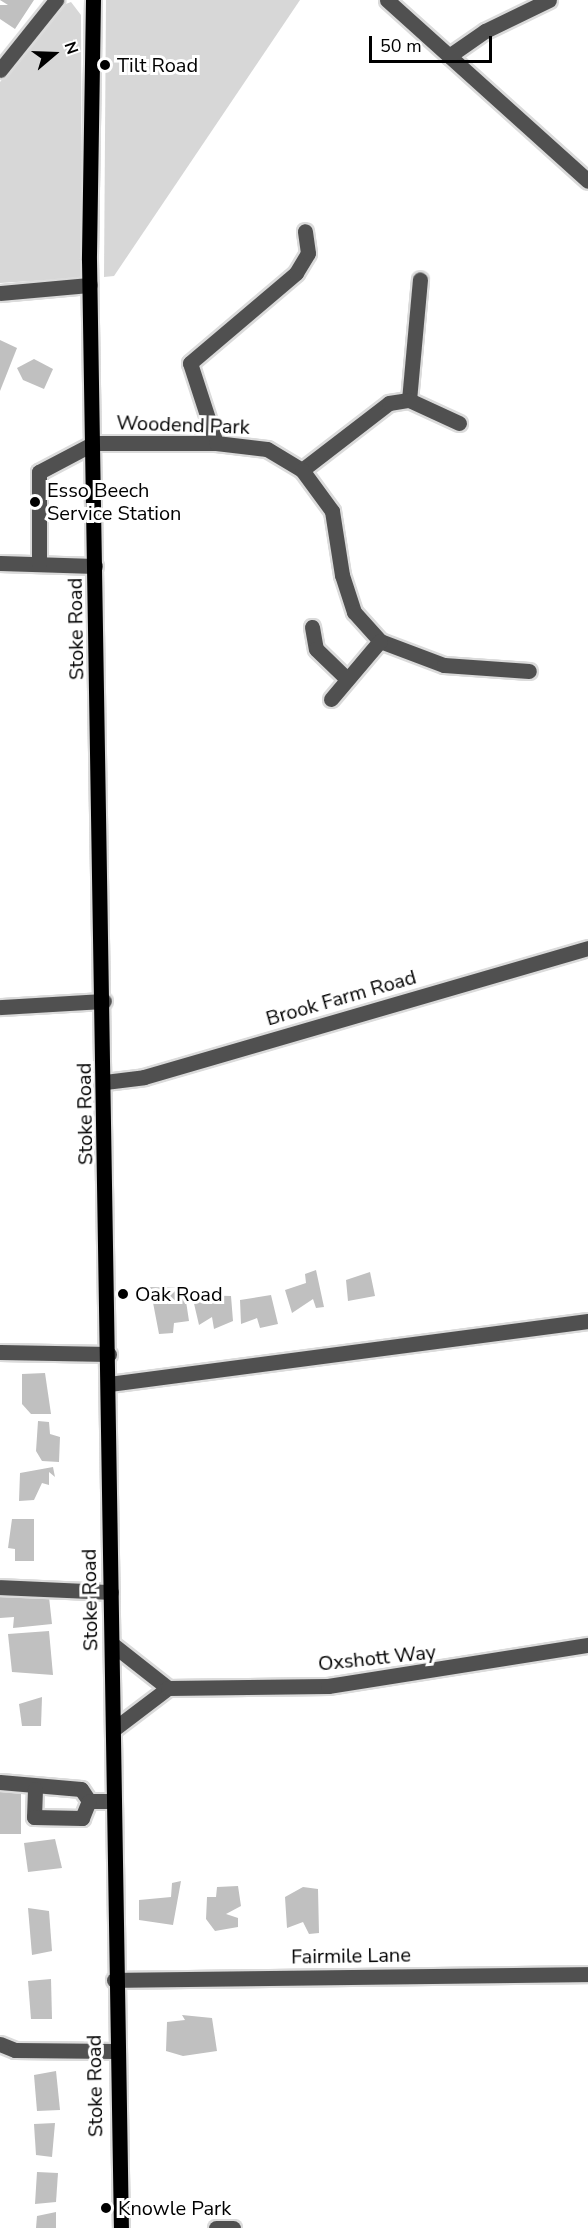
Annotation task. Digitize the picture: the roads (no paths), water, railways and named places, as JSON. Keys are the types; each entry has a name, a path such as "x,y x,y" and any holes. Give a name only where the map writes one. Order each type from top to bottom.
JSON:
{"main road":[{"name":"Stoke Road","path":"93,0 90,285 109,1354 114,1729 114,1980 121,2228"}],"street":[{"path":"0,70 56,0"},
{"path":"387,0 588,181"},
{"path":"449,56 485,31 549,0"},
{"path":"216,443 190,363 296,273 308,253 305,231"},
{"path":"409,400 420,280"},
{"path":"0,293 90,285"},
{"path":"302,470 389,403 409,400 459,423"},
{"path":"39,564 39,472 94,443"},
{"name":"Woodend Park","path":"94,443 216,443 267,449 302,470 332,511 342,575 354,612 380,641 444,665 529,671"},
{"path":"0,563 95,566"},
{"path":"312,627 316,649 347,679"},
{"path":"331,699 380,641"},
{"name":"Brook Farm Road","path":"105,1082 144,1077 588,948"},
{"path":"0,1007 104,1001"},
{"path":"109,1384 588,1321"},
{"path":"0,1352 109,1354"},
{"path":"0,1587 111,1592"},
{"path":"112,1644 168,1688 114,1729"},
{"name":"Oxshott Way","path":"168,1688 328,1686 588,1646"},
{"path":"0,1782 24,1781 35,1789 81,1788 89,1801"},
{"path":"35,1789 34,1817 82,1818 89,1801"},
{"path":"89,1801 114,1802"},
{"name":"Fairmile Lane","path":"114,1980 588,1974"},
{"path":"0,2044 15,2050 116,2051"},
{"path":"216,2228 233,2228"}],"place":[{"name":"Tilt Road","path":"105,65"},
{"name":"Esso Beech Service Station","path":"35,502"},
{"name":"Oak Road","path":"123,1294"},
{"name":"Knowle Park","path":"106,2208"}]}
